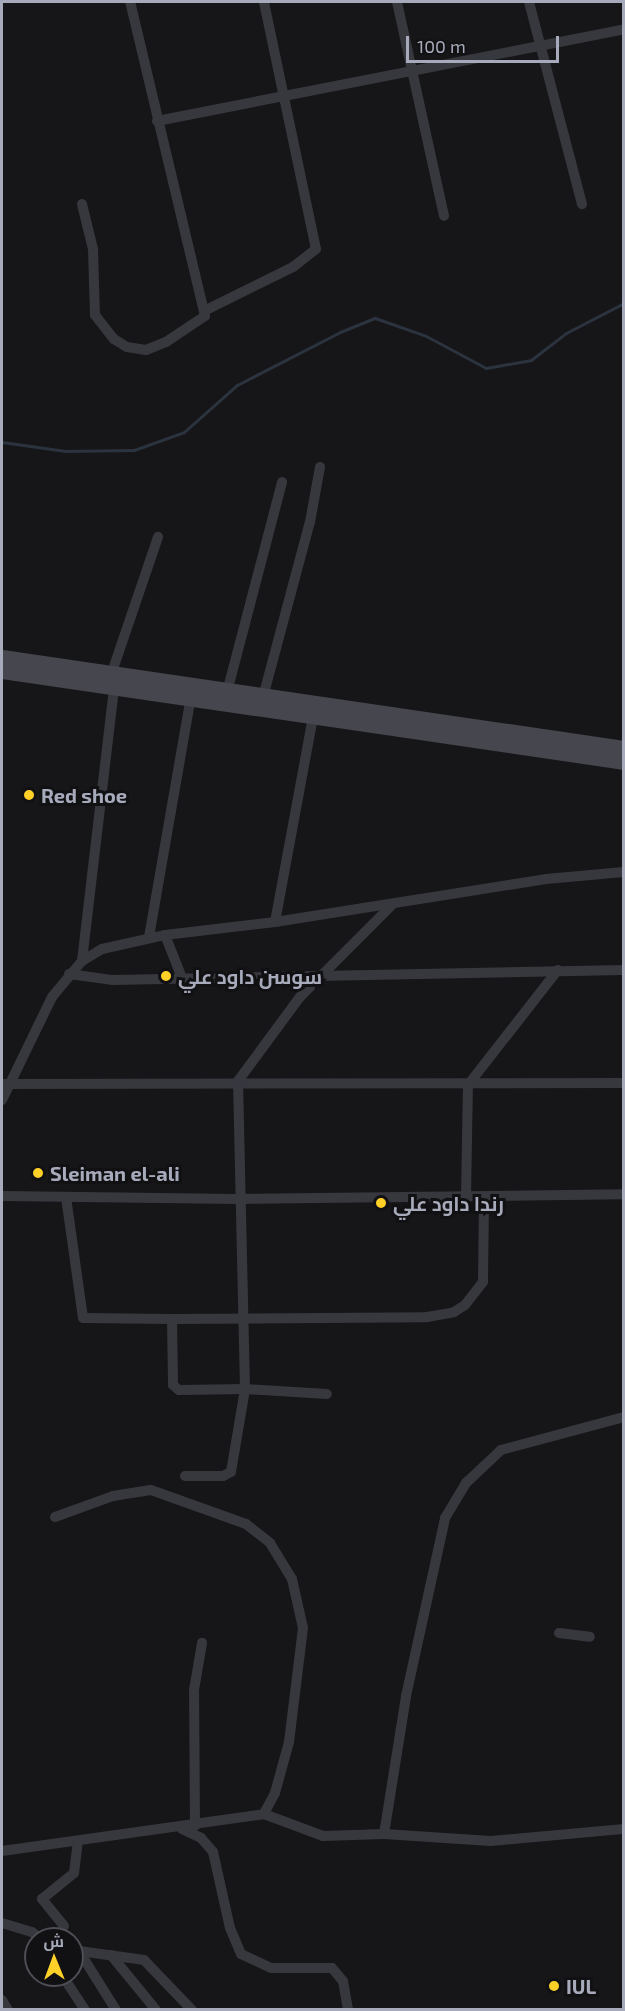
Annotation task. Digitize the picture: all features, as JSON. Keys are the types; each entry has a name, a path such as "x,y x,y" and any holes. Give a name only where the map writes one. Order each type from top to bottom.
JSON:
{"main road":[{"path":"2,657 191,697 624,762"},
{"path":"2,671 227,692 624,748"}],"street":[{"path":"130,2 157,121 206,310"},
{"path":"82,204 93,249 95,315 114,339 127,347 146,350 200,320 206,310 293,267 316,249 282,98 264,2"},
{"path":"397,2 444,216"},
{"path":"529,2 582,204"},
{"path":"157,121 624,29"},
{"path":"263,697 310,522 320,467"},
{"path":"227,692 282,482"},
{"path":"82,961 112,681 158,537"},
{"path":"149,937 191,697"},
{"path":"274,922 313,716"},
{"path":"2,1100 5,1085 35,1025 69,974 82,961 102,949 149,937 392,905 546,879 624,872"},
{"path":"185,1476 223,1476 231,1472 245,1389 238,1199 238,1081 318,977 392,905"},
{"path":"165,935 182,978"},
{"path":"466,1196 468,1085 558,970"},
{"path":"69,974 112,980 624,970"},
{"path":"5,1085 238,1081 468,1085 624,1083"},
{"path":"2,1196 238,1199 624,1194"},
{"path":"66,1197 82,1318 172,1319 427,1317 454,1312 465,1305 483,1282 484,1196"},
{"path":"172,1319 173,1385 179,1390 245,1389 327,1394"},
{"path":"384,1834 406,1696 445,1518 466,1483 501,1450 624,1417"},
{"path":"55,1517 113,1496 151,1490 246,1524 270,1543 292,1579 303,1628 289,1742 275,1793 264,1814"},
{"path":"559,1633 590,1638"},
{"path":"195,1826 194,1690 202,1642"},
{"path":"2,1851 182,1828 264,1814 315,1835 384,1834 491,1841 624,1829"},
{"path":"182,1828 201,1838 213,1852 230,1928 241,1954 271,1968 332,1968 343,1981 348,2010"},
{"path":"64,1926 42,1899 74,1873 78,1841"},
{"path":"2,1923 24,1930"},
{"path":"84,1952 144,1960 192,2010"},
{"path":"111,1955 156,2010"},
{"path":"84,1964 116,2010"},
{"path":"70,1987 85,2010"},
{"path":"2,2000 8,2010"}],"waterway":[{"path":"2,442 65,451 134,450 184,432 237,385 340,332 375,318 426,336 486,368 531,360 566,333 624,303"}],"place":[{"name":"Red shoe","path":"29,795"},
{"name":"سوسن داود علي","path":"166,976"},
{"name":"Sleiman el-ali","path":"38,1173"},
{"name":"رندا داود علي","path":"381,1203"},
{"name":"IUL","path":"554,1986"}]}
